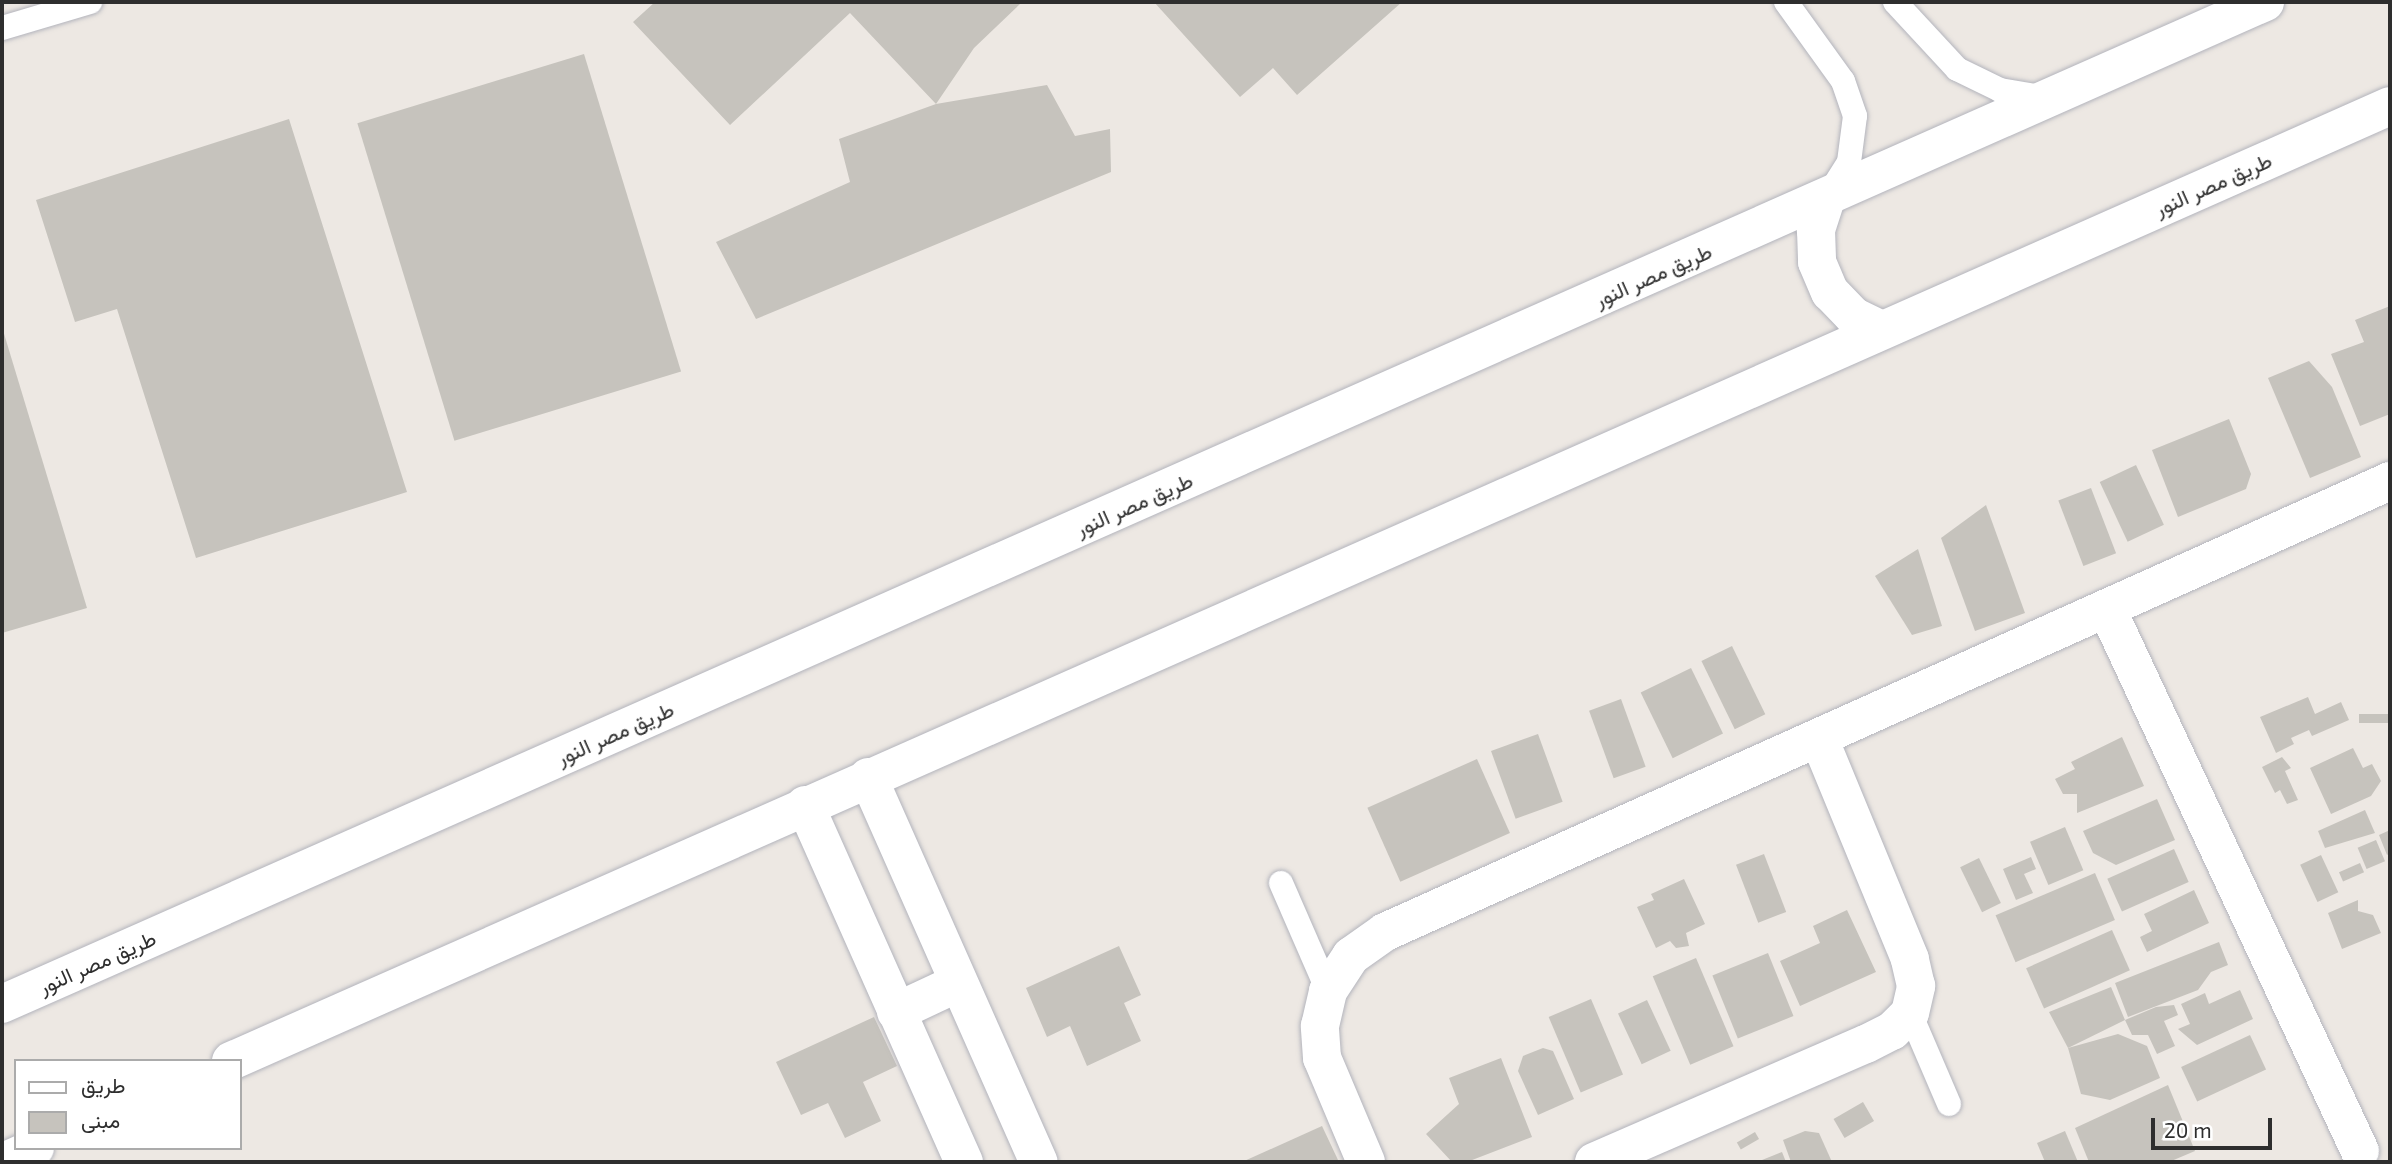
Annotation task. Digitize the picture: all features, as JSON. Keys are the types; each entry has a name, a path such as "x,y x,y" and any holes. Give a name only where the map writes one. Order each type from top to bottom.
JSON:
{"street":[{"name":"طريق مصر النور","path":"2,1004 1826,199 2265,2"},
{"name":"طريق مصر النور","path":"235,1059 806,804 2390,106"},
{"path":"1826,199 1816,230 1817,262 1826,282 1853,316 1882,330"},
{"path":"1366,1162 1322,1058 1320,1026 1328,991 1351,956 1385,932 2107,608 2389,486"},
{"path":"2107,608 2362,1150"},
{"path":"1594,1162 1866,1044 1892,1031 1910,1013 1916,986 1910,959 1819,738"},
{"path":"869,777 1039,1162"},
{"path":"806,804 964,1162"},
{"path":"896,1012 958,983"},
{"path":"3,1162 30,1150"}],"lane":[{"path":"2,28 90,2"},
{"path":"1786,2 1843,81 1855,116 1849,162 1826,199"},
{"path":"1895,2 1957,69 2000,90 2048,98"},
{"path":"1282,883 1328,991"},
{"path":"1910,1013 1949,1104"}],"building":[{"path":"655,2 1020,4 974,48 936,104 850,13 730,125 633,22"},
{"path":"1154,2 1402,2 1297,95 1273,68 1240,97"},
{"path":"584,54 681,371 454,441 357,123"},
{"path":"1047,85 1075,136 1110,129 1111,172 756,319 716,242 850,182 839,139 936,104"},
{"path":"289,119 407,492 196,558 117,309 75,322 36,200"},
{"path":"2390,306 2390,414 2360,426 2331,354 2364,342 2355,320"},
{"path":"2,327 87,608 2,633"},
{"path":"2309,361 2332,387 2361,457 2310,478 2268,378"},
{"path":"2229,419 2251,474 2246,489 2178,517 2152,450"},
{"path":"2136,465 2164,525 2128,542 2100,482"},
{"path":"2091,488 2116,553 2083,566 2058,501"},
{"path":"1986,505 2025,613 1975,631 1941,538"},
{"path":"1918,549 1942,626 1912,635 1875,576"},
{"path":"1732,646 1765,714 1735,729 1701,661"},
{"path":"1691,668 1723,734 1673,758 1641,693"},
{"path":"2308,697 2315,714 2341,702 2349,720 2312,736 2309,730 2291,738 2294,744 2276,753 2260,717"},
{"path":"1621,699 1646,767 1614,778 1589,711"},
{"path":"2359,714 2390,714 2390,723 2359,723"},
{"path":"1538,734 1563,802 1516,819 1491,751"},
{"path":"2122,737 2144,786 2077,813 2077,794 2063,794 2055,779 2075,769 2071,762"},
{"path":"2353,748 2363,768 2372,764 2381,781 2371,796 2331,814 2310,768"},
{"path":"2282,757 2291,768 2285,771 2298,800 2287,804 2280,790 2275,793 2262,767"},
{"path":"1477,759 1510,833 1400,882 1367,808"},
{"path":"2157,799 2175,840 2116,865 2093,853 2083,831"},
{"path":"2365,810 2375,833 2325,848 2318,831"},
{"path":"2065,827 2083,870 2048,885 2030,842"},
{"path":"2390,830 2390,853 2387,855 2379,835"},
{"path":"2376,840 2385,861 2367,869 2358,848"},
{"path":"2174,849 2189,882 2122,912 2107,879"},
{"path":"1764,854 1786,912 1758,923 1736,865"},
{"path":"2321,855 2338,892 2317,902 2300,865"},
{"path":"2031,857 2036,869 2024,874 2033,893 2016,900 2003,869"},
{"path":"1979,858 2001,903 1982,912 1960,867"},
{"path":"2360,863 2364,872 2343,881 2339,872"},
{"path":"2095,873 2115,920 2016,962 1996,915"},
{"path":"1684,879 1705,924 1686,933 1689,946 1676,948 1670,941 1656,948 1637,907 1654,900 1651,894"},
{"path":"2194,890 2209,923 2147,952 2140,937 2152,931 2144,914"},
{"path":"2358,900 2358,911 2373,915 2381,933 2342,949 2328,913"},
{"path":"1847,910 1876,972 1800,1006 1780,961 1820,943 1813,926"},
{"path":"2112,930 2130,970 2044,1008 2026,968"},
{"path":"2219,942 2228,965 2211,972 2198,990 2128,1017 2115,983"},
{"path":"1119,946 1141,995 1124,1003 1141,1041 1087,1066 1070,1026 1047,1037 1026,988"},
{"path":"1768,953 1793,1016 1738,1039 1712,975"},
{"path":"1696,958 1734,1046 1690,1065 1653,976"},
{"path":"2111,987 2125,1020 2068,1048 2049,1012"},
{"path":"2240,990 2253,1019 2197,1045 2178,1029 2190,1024 2181,1004 2205,993 2209,1004"},
{"path":"1591,999 1623,1074 1581,1092 1549,1017"},
{"path":"1647,1000 1671,1051 1642,1064 1618,1014"},
{"path":"2174,1005 2178,1015 2164,1021 2175,1046 2157,1054 2148,1035 2132,1035 2125,1020 2156,1007"},
{"path":"874,1017 897,1066 863,1082 881,1121 845,1138 828,1103 801,1115 776,1062"},
{"path":"2118,1034 2147,1046 2160,1078 2110,1100 2081,1094 2068,1048"},
{"path":"2250,1035 2266,1069 2197,1102 2181,1067"},
{"path":"1543,1048 1553,1051 1574,1099 1538,1115 1518,1071 1523,1056"},
{"path":"1501,1058 1532,1137 1467,1162 1452,1162 1426,1134 1459,1104 1449,1078"},
{"path":"2168,1085 2195,1151 2169,1162 2089,1162 2075,1128"},
{"path":"1863,1102 1874,1121 1845,1138 1834,1119"},
{"path":"1322,1126 1339,1162 1242,1162"},
{"path":"1805,1131 1819,1133 1832,1162 1791,1162 1783,1140"},
{"path":"2065,1131 2078,1162 2045,1162 2037,1143"},
{"path":"1755,1132 1759,1139 1741,1149 1737,1142"},
{"path":"1782,1152 1786,1162 1762,1160"}]}
